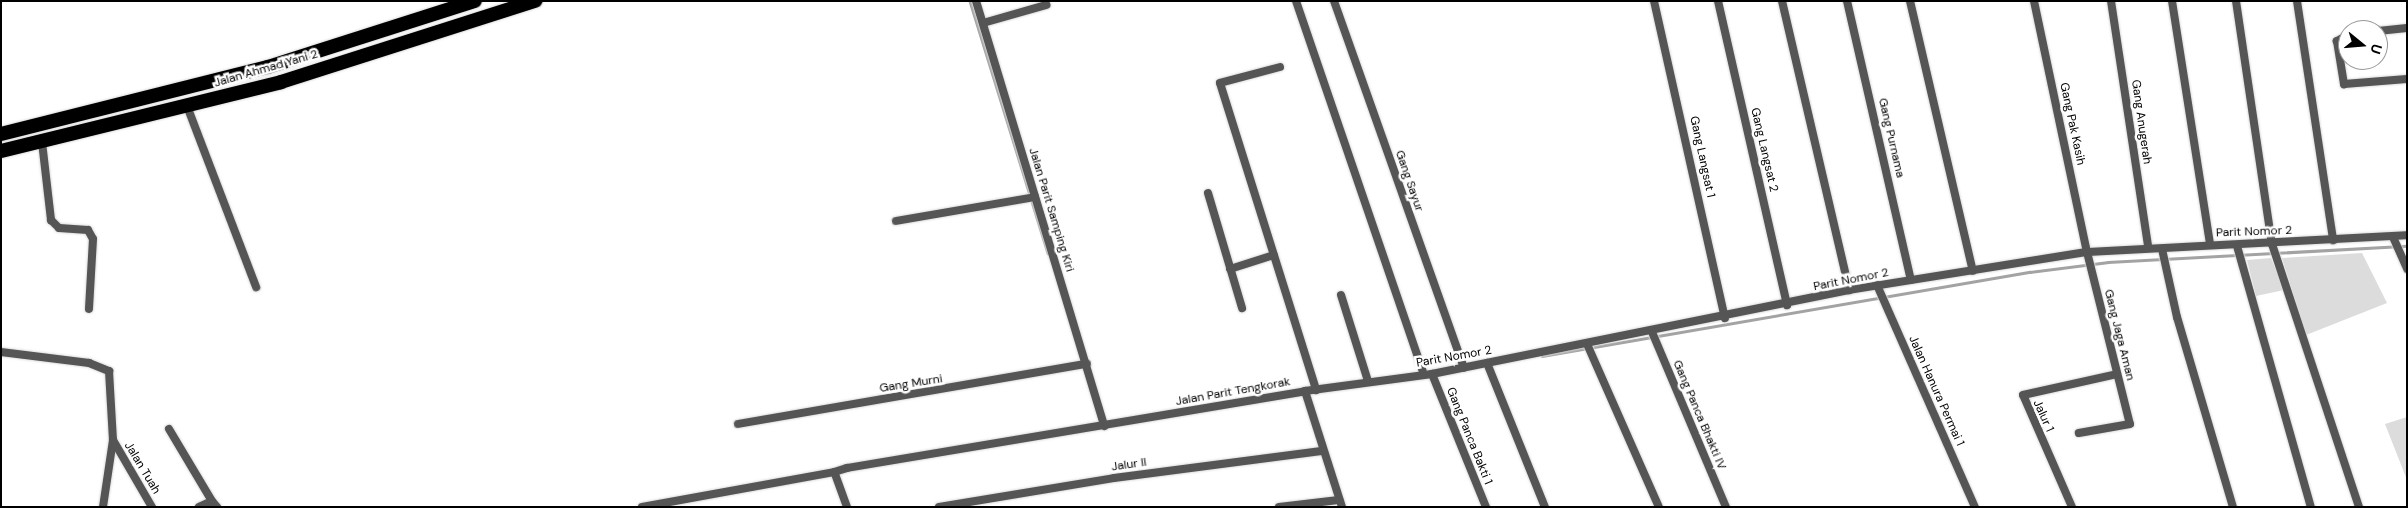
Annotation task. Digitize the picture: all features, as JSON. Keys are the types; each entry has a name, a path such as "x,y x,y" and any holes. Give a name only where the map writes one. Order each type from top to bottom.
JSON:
{"highway":[{"name":"Jalan Ahmad Yani 2","path":"1,134 268,67 475,1"},
{"name":"Jalan Ahmad Yani 2","path":"1,150 42,142 280,82 535,1"}],"street":[{"name":"Jalan Parit Samping Kiri","path":"976,1 1030,197 1087,364 1104,426"},
{"name":"Gang Panca Bakti 1","path":"1296,1 1428,375 1486,507"},
{"name":"Gang Sayur","path":"1334,1 1464,368"},
{"name":"Gang Langsat 1","path":"1654,1 1726,318"},
{"name":"Gang Langsat 2","path":"1718,1 1787,304"},
{"path":"1782,1 1849,290"},
{"name":"Gang Purnama","path":"1847,1 1911,280"},
{"path":"1910,1 1973,271"},
{"name":"Gang Pak Kasih","path":"2034,1 2087,252"},
{"name":"Gang Anugerah","path":"2111,1 2148,246"},
{"path":"2172,1 2210,245"},
{"path":"2236,1 2272,244 2359,507"},
{"path":"2297,1 2333,240"},
{"path":"983,23 1046,5"},
{"path":"2388,31 2407,28"},
{"path":"1280,67 1220,83 1316,390"},
{"path":"2342,70 2344,84 2407,79"},
{"path":"188,106 256,287"},
{"path":"42,142 51,220 59,228 92,233 89,308"},
{"path":"1208,193 1242,308"},
{"path":"896,221 1030,197"},
{"name":"Parit Nomor 2","path":"1304,391 1368,381 1428,375 1726,318 1849,290 1880,293 1911,280 2087,252 2148,246 2162,249 2210,245 2237,246 2407,235"},
{"path":"2393,237 2407,269"},
{"path":"2237,246 2311,507"},
{"path":"2162,249 2177,317 2233,507"},
{"name":"Gang Jaga Aman","path":"2079,433 2130,422 2087,252"},
{"path":"1230,269 1274,255"},
{"name":"Jalan Hanura Permai 1","path":"1880,293 1976,507"},
{"path":"1341,295 1368,381"},
{"name":"Gang Panca Bhakti IV","path":"1652,332 1726,507"},
{"path":"1587,344 1658,507"},
{"path":"1,352 105,367 110,373 113,440 103,507"},
{"path":"1487,363 1545,507"},
{"name":"Gang Murni","path":"738,424 1087,364"},
{"name":"Jalur 1","path":"2072,507 2023,396 2117,374"},
{"name":"Jalan Parit Tengkorak","path":"642,507 1304,391 1341,503"},
{"path":"170,429 213,503 199,507"},
{"name":"Jalan Tuah","path":"113,440 152,507"},
{"name":"Jalur II","path":"939,507 1114,478 1323,451"},
{"path":"834,472 847,507"},
{"path":"1279,507 1341,503"}],"shaded area":[{"path":"2362,253 2387,303 2306,335 2282,258"},
{"path":"2271,258 2284,290 2256,296 2247,260"},
{"path":"2407,417 2407,480 2385,424"}],"waterway":[{"path":"970,1 1048,253"},
{"path":"1542,356 2030,272 2108,262 2407,246"}]}
